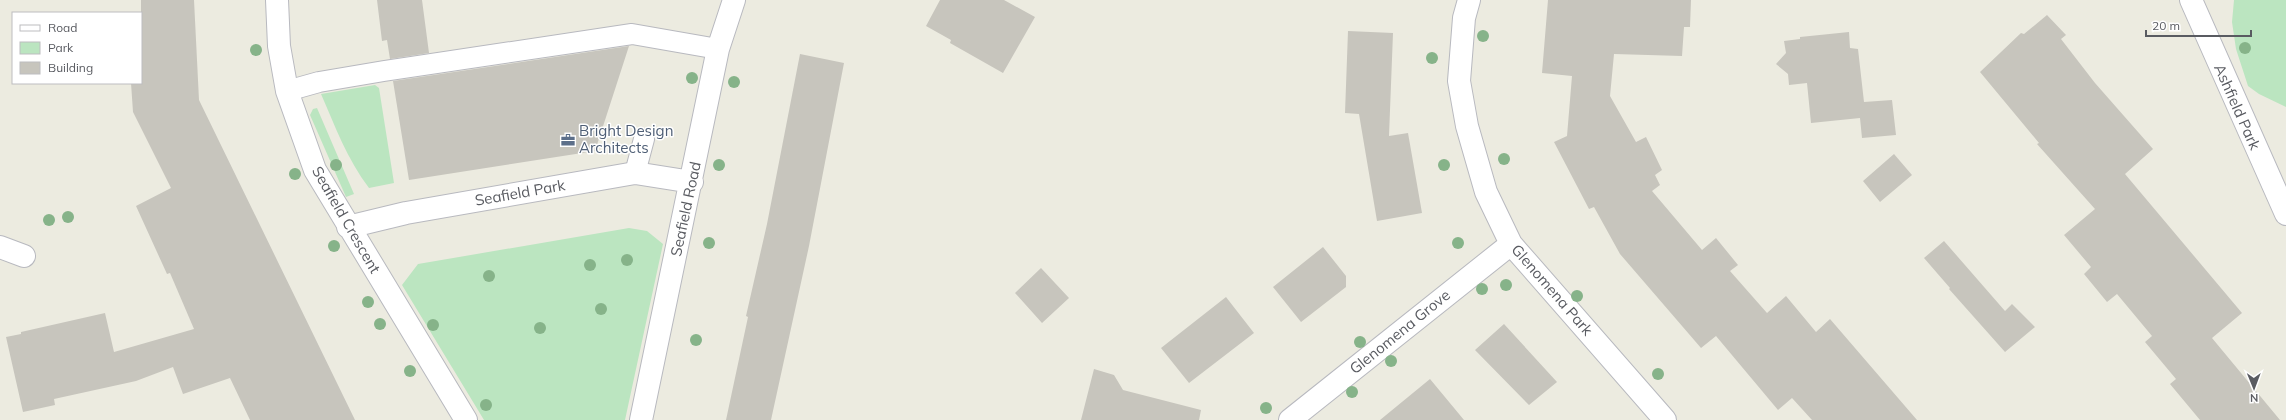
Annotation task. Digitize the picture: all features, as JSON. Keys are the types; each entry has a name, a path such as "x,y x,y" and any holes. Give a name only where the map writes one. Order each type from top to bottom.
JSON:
{"street":[{"name":"Seafield Crescent","path":"277,0 279,46 287,91 316,170 348,227 466,420"},
{"name":"Seafield Road","path":"641,420 692,182 718,49 734,0"},
{"name":"Glenomena Park","path":"1469,0 1464,18 1459,81 1467,126 1486,192 1511,244 1665,420"},
{"name":"Ashfield Park","path":"2191,0 2286,214"},
{"name":"Seafield Park","path":"348,227 406,213 635,173 692,182"},
{"name":"Glenomena Grove","path":"1290,420 1511,244"},
{"path":"0,247 24,256"}],"lane":[{"path":"287,91 319,82 384,71 632,34 662,45 718,49"},
{"path":"635,173 644,140"}],"green space":[{"path":"2234,0 2286,0 2286,107 2259,94 2248,86 2236,49 2232,22"},
{"path":"375,85 379,88 394,183 369,188 354,166 321,94"},
{"path":"317,108 354,194 346,197 310,115 313,109"},
{"path":"629,228 647,231 663,244 625,420 484,420 402,285 418,264"}],"building":[{"path":"141,0 194,0 199,100 355,420 250,420 230,378 183,394 173,367 136,381 54,399 55,405 23,412 6,337 21,334 21,332 105,313 114,352 194,329 170,273 167,274 136,206 171,188 133,112 131,84 142,84"},
{"path":"377,0 422,0 429,53 390,59 387,40 382,41"},
{"path":"940,0 1004,0 1035,17 1003,73 950,43 951,40 926,26"},
{"path":"1548,0 1691,0 1690,27 1684,27 1682,56 1614,54 1610,96 1636,142 1646,137 1662,170 1655,175 1660,185 1652,191 1702,250 1716,238 1738,265 1730,271 1767,313 1786,296 1816,332 1830,319 1917,420 1812,420 1792,398 1778,410 1716,336 1701,348 1620,254 1594,207 1589,209 1554,142 1567,136 1572,76 1542,73"},
{"path":"2047,15 2066,35 2061,39 2095,83 2153,149 2125,174 2242,313 2212,338 2280,420 2200,420 2170,384 2176,379 2145,342 2152,336 2117,294 2107,302 2084,274 2091,267 2064,235 2095,209 2037,144 2039,143 1980,72 2021,33 2024,34"},
{"path":"1348,31 1393,33 1389,136 1408,133 1422,213 1377,221 1359,114 1345,113"},
{"path":"1849,32 1850,48 1858,49 1864,102 1892,100 1896,135 1862,138 1860,118 1811,123 1807,83 1789,85 1788,74 1776,64 1786,53 1784,41 1800,39 1800,37"},
{"path":"629,46 595,151 409,180 393,81"},
{"path":"800,54 844,63 809,246 771,420 726,420 748,317 746,316 767,224"},
{"path":"1894,154 1912,175 1880,202 1863,181"},
{"path":"1944,241 2005,311 2012,304 2035,327 2005,352 1949,289 1950,288 1924,258"},
{"path":"1323,247 1346,276 1346,287 1301,322 1273,287"},
{"path":"1041,268 1069,298 1042,323 1015,293"},
{"path":"1226,297 1254,333 1189,383 1161,348"},
{"path":"1504,324 1557,382 1529,405 1475,350"},
{"path":"1094,369 1114,375 1123,390 1201,410 1199,420 1081,420"},
{"path":"1430,379 1464,420 1380,420"}],"place":[{"name":"Bright Design Architects","path":"568,140"}]}
